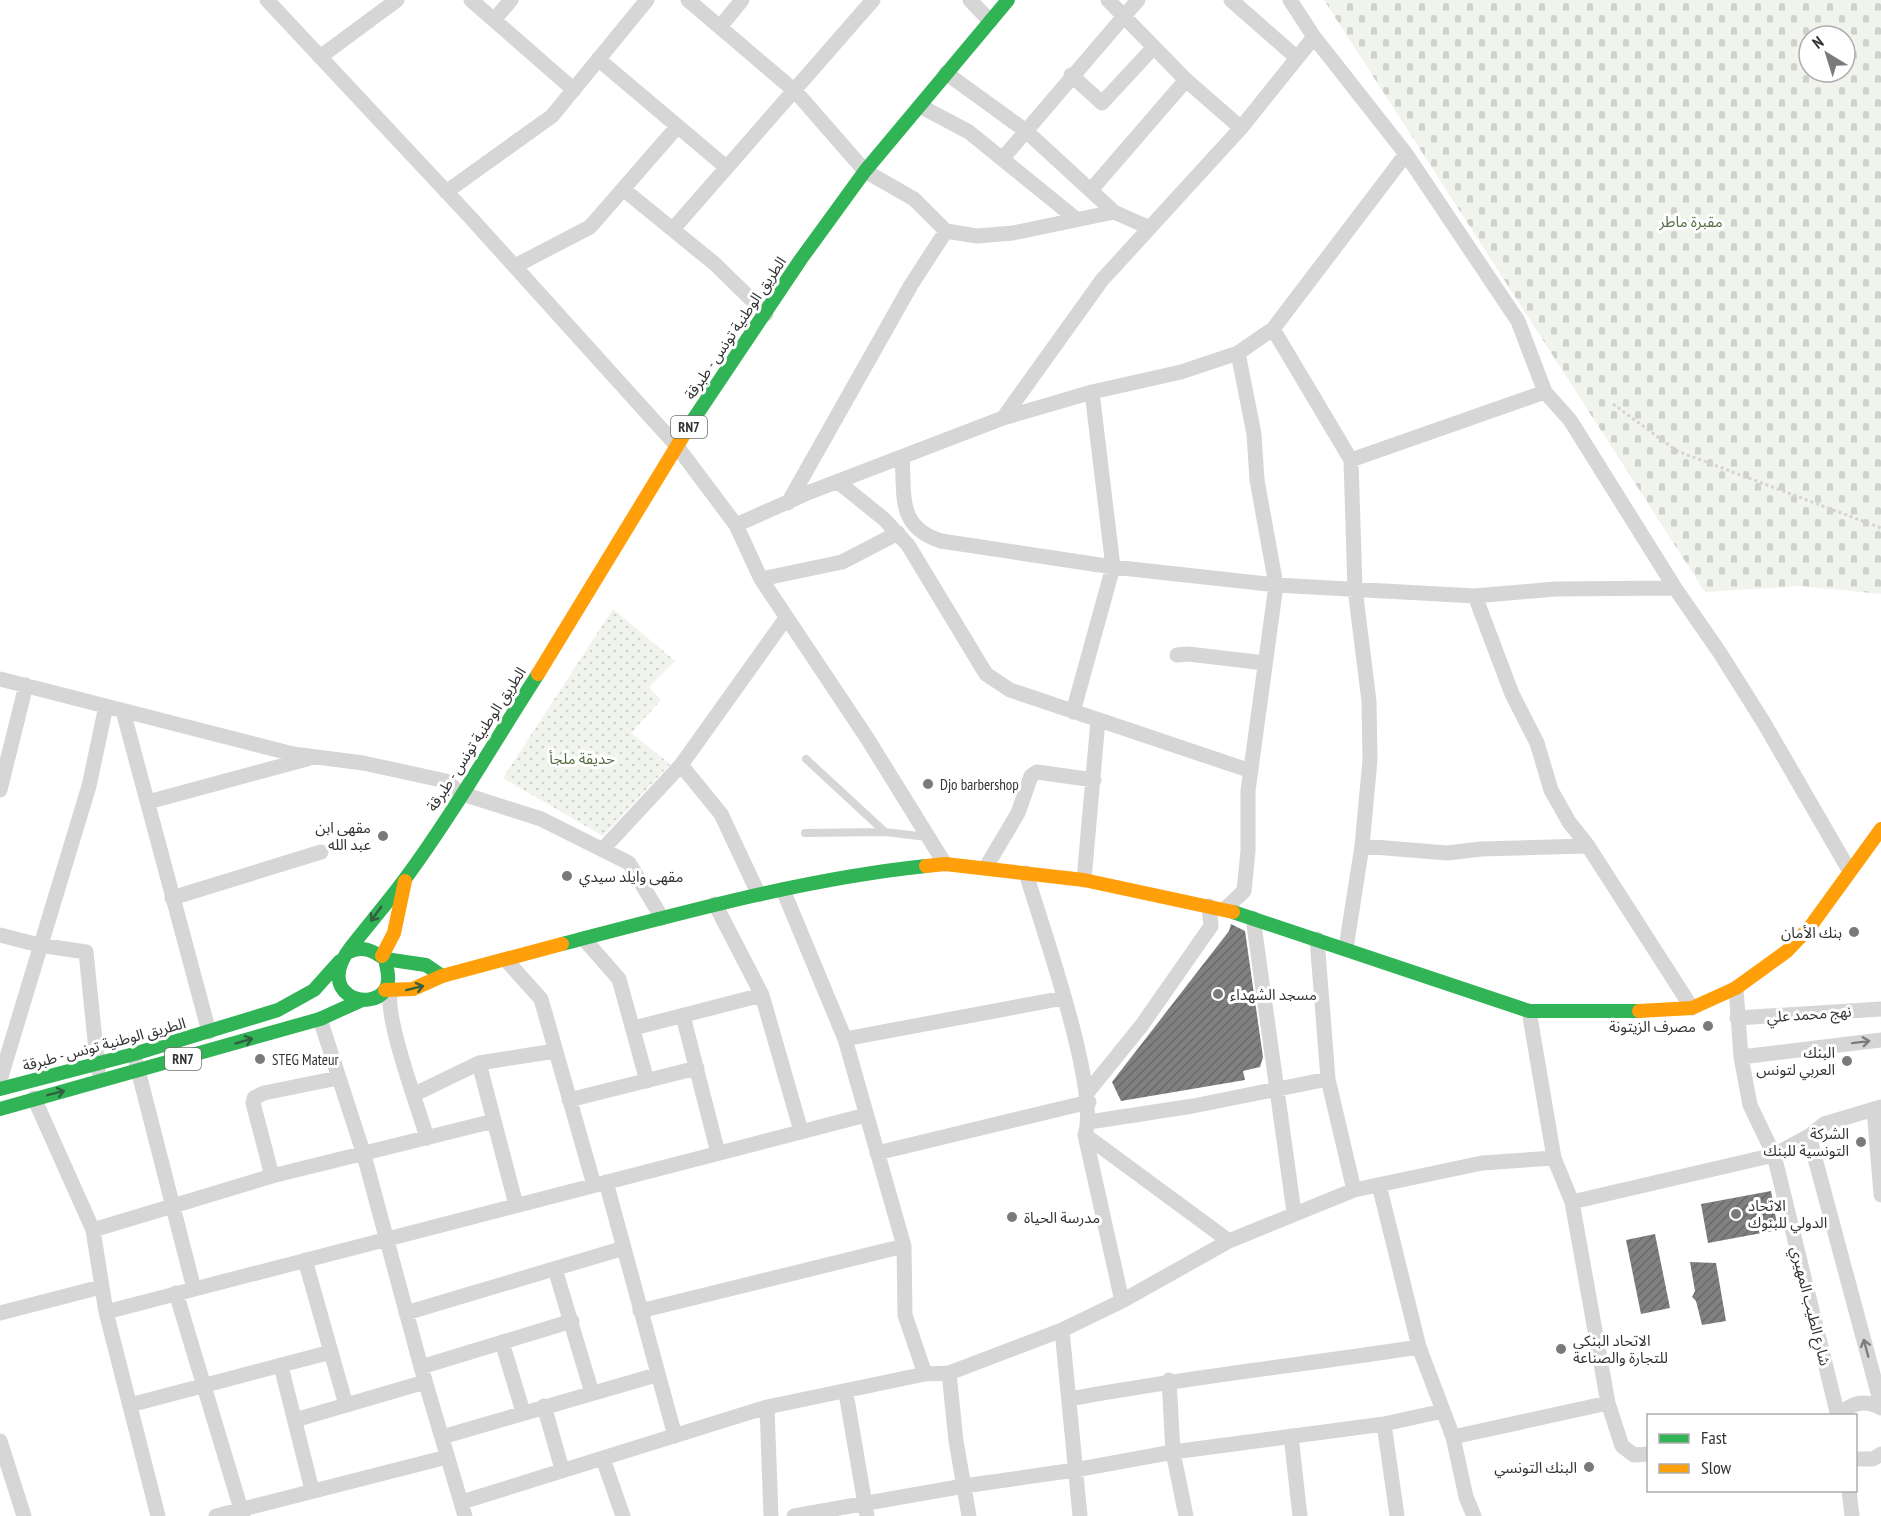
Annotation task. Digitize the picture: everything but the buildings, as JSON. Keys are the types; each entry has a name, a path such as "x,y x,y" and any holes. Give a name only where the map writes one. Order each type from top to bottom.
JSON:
{"main road":[{"name":"الطريق الوطنية تونس - طبرقة","path":"0,1089 209,1032 293,1002 314,990 344,957 406,878 554,648 676,445 801,259 865,171 1008,0"},
{"path":"388,990 413,989 442,976 715,904 870,872 945,864 987,867 1084,880 1225,909 1529,1011 1601,1013 1692,1008 1736,988 1787,951 1810,927 1849,870 1881,829"},
{"name":"الطريق الوطنية تونس - طبرقة","path":"384,958 394,933 406,878"},
{"path":"362,1000 352,998 343,991 338,982 344,957 363,948 384,958 426,965 442,976"},
{"name":"RN7","path":"0,1109 320,1019 388,990 389,976 384,958"}],"street":[{"path":"320,57 398,0"},
{"path":"471,0 574,90"},
{"path":"494,20 511,0"},
{"path":"446,192 552,116 647,0"},
{"path":"688,0 796,92 865,171 914,199 946,231 977,236 1013,233 1045,228 1075,218 1114,212"},
{"path":"720,27 742,0"},
{"path":"673,229 726,167 796,92 873,0"},
{"path":"970,0 990,21"},
{"path":"1108,0 1186,80 1241,128"},
{"path":"1003,158 1071,75 1138,0"},
{"path":"1231,0 1296,57"},
{"path":"1290,0 1314,38 1406,153 1518,321 1545,392 1570,420 1675,588 1764,723 1849,870"},
{"path":"274,2 320,57 515,266 676,445 736,525 761,579 867,738 945,864"},
{"path":"1003,418 1102,280 1241,128 1296,57 1314,38"},
{"path":"1071,75 1102,103 1153,48"},
{"path":"597,59 726,167"},
{"path":"946,73 1026,131 1114,212 1150,228"},
{"path":"1091,190 1186,80"},
{"path":"920,106 969,132 1075,218"},
{"path":"515,266 590,227 677,127"},
{"path":"736,525 838,482 1003,418 1092,392 1181,372 1238,353 1272,329 1406,153"},
{"path":"623,189 715,264 766,314"},
{"path":"788,504 912,285 946,231"},
{"path":"1272,329 1351,460 1355,589 1369,701 1370,760 1362,846 1346,948"},
{"path":"1225,909 1244,891 1251,771 1276,585 1257,480 1254,434 1238,353"},
{"path":"1073,712 1113,567 1092,392"},
{"path":"1351,460 1545,392"},
{"path":"902,458 908,516 921,534"},
{"path":"838,482 869,505 903,539 989,678 1002,687 1251,771"},
{"path":"761,579 842,562 921,534 941,541 1113,567 1276,585 1475,596 1554,589 1675,588"},
{"path":"1475,596 1512,694 1537,742 1551,790 1569,822 1588,846 1692,1008"},
{"path":"603,849 681,765 786,618"},
{"path":"1177,656 1188,654 1265,663"},
{"path":"0,679 293,754 363,763 446,781 459,793 542,819 629,863 662,918"},
{"path":"0,790 26,685"},
{"path":"0,1080 89,786 106,706"},
{"path":"123,711 209,1032"},
{"path":"1084,880 1098,720"},
{"path":"148,802 315,757"},
{"path":"681,765 721,814 759,895"},
{"path":"987,867 1018,813 1031,776 1037,772 1094,780"},
{"path":"1362,846 1447,853 1481,849 1588,846"},
{"path":"172,898 321,852"},
{"path":"1026,873 1064,998 1088,1098 1087,1129 1122,1301"},
{"path":"783,890 844,1040 904,1246 905,1315 926,1374"},
{"path":"715,904 762,995 801,1131"},
{"path":"877,1153 1088,1098 1211,926 1209,906"},
{"path":"1253,918 1294,1212"},
{"path":"0,935 39,945 86,952 100,1082"},
{"path":"584,939 619,979 647,1081"},
{"path":"1317,939 1328,1080 1354,1190"},
{"path":"506,960 541,999 569,1100 624,1248 656,1375 675,1436"},
{"name":"شارع الطيب المهيري","path":"1736,988 1741,1057 1750,1105 1774,1155 1838,1414"},
{"path":"388,990 391,1020 427,1138"},
{"path":"634,1028 762,995"},
{"path":"844,1040 1064,998"},
{"name":"نهج محمد علي","path":"1737,1018 1881,1009"},
{"path":"1529,1011 1554,1158 1572,1202 1608,1403 1622,1446 1634,1455 1647,1455"},
{"path":"683,1016 718,1153"},
{"path":"320,1019 364,1155 425,1382 463,1509 562,1469 603,1459 767,1407 846,1393 926,1374 949,1373 1062,1330 1122,1301 1229,1241 1294,1212 1354,1190 1482,1163 1554,1158"},
{"path":"1741,1057 1881,1040"},
{"path":"415,1094 478,1063 555,1051"},
{"path":"134,1054 194,1288"},
{"path":"478,1063 516,1205"},
{"path":"569,1100 697,1068"},
{"path":"272,1176 253,1103 254,1098 264,1093 338,1078"},
{"path":"1087,1129 1328,1080"},
{"path":"34,1098 93,1230 106,1311 158,1516"},
{"path":"1572,1202 1774,1155 1809,1136 1824,1124 1877,1108 1881,1195"},
{"path":"106,1311 866,1115"},
{"path":"93,1230 272,1176 494,1121"},
{"path":"1087,1129 1229,1241"},
{"path":"1809,1136 1881,1406 1863,1402 1853,1404 1840,1414"},
{"path":"1379,1185 1419,1347 1453,1437 1466,1497 1474,1516"},
{"path":"640,1311 904,1246"},
{"path":"406,1313 624,1248"},
{"path":"305,1260 346,1405"},
{"path":"555,1269 592,1393"},
{"path":"0,1313 101,1287"},
{"path":"176,1293 202,1386 242,1512"},
{"path":"421,1367 572,1321"},
{"path":"1062,1330 1080,1516"},
{"path":"502,1342 523,1412"},
{"path":"1070,1399 1169,1380 1289,1367 1419,1347"},
{"path":"130,1405 332,1352"},
{"path":"281,1366 312,1490"},
{"path":"949,1373 956,1441 969,1516"},
{"path":"442,1437 656,1375"},
{"path":"1169,1380 1173,1452 1186,1516"},
{"path":"295,1420 425,1382"},
{"path":"846,1393 866,1510"},
{"path":"1453,1437 1608,1403"},
{"path":"544,1406 562,1469"},
{"path":"767,1407 771,1516"},
{"path":"794,1516 866,1510 964,1486 1075,1470 1173,1452 1384,1424 1443,1411"},
{"path":"1384,1424 1397,1516"},
{"path":"1291,1436 1300,1516"},
{"path":"0,1441 5,1474 24,1516"},
{"path":"1857,1459 1873,1459 1881,1454"},
{"path":"216,1516 242,1512 312,1490 447,1457"},
{"path":"603,1459 623,1516"},
{"path":"1849,1492 1852,1516"}],"lane":[{"path":"806,759 885,832"},
{"path":"805,833 885,832 929,837"}],"path":[{"path":"1612,404 1677,451 1881,528"}],"green space":[{"name":"مقبرة ماطر","path":"1324,0 1881,0 1881,594 1801,586 1705,592"},
{"name":"حديقة ملجأ","path":"613,609 675,661 649,687 661,700 631,733 670,764 603,836 503,778"}],"traffic: fast":[{"path":"691,423 801,259 865,171 1008,0"},
{"path":"349,952 359,949 368,950 385,959 388,983 378,997 368,1000 348,995 339,977 341,963 351,947 399,888 423,854 538,674"},
{"path":"562,944 788,888 926,866"},
{"path":"1233,912 1529,1011 1639,1011"},
{"path":"385,959 426,965 442,976"},
{"path":"0,1089 134,1054 278,1010 314,990 340,961"},
{"path":"0,1109 320,1019 362,1000"}],"traffic: slow":[{"path":"538,674 691,423"},
{"path":"1639,1011 1692,1008 1736,988 1787,951 1810,927 1881,829"},
{"path":"926,866 945,864 1084,880 1233,912"},
{"path":"382,956 394,933 405,881"},
{"path":"385,990 413,989 442,976 562,944"}],"place":[{"name":"Djo barbershop","path":"928,784"},
{"name":"مقهى ابن عبد الله","path":"383,836"},
{"name":"مقهى وايلد سيدي","path":"567,876"},
{"name":"بنك الأمان","path":"1854,932"},
{"name":"مسجد الشهداء","path":"1218,994"},
{"name":"مصرف الزيتونة","path":"1708,1026"},
{"name":"STEG Mateur","path":"260,1059"},
{"name":"البنك العربي لتونس","path":"1847,1061"},
{"name":"الشركة التونسية للبنك","path":"1861,1142"},
{"name":"الاتحاد الدولي للبنوك","path":"1736,1214"},
{"name":"مدرسة الحياة","path":"1012,1217"},
{"name":"الاتحاد البنكي للتجارة والصناعة","path":"1561,1349"},
{"name":"البنك التونسي","path":"1589,1467"}]}
